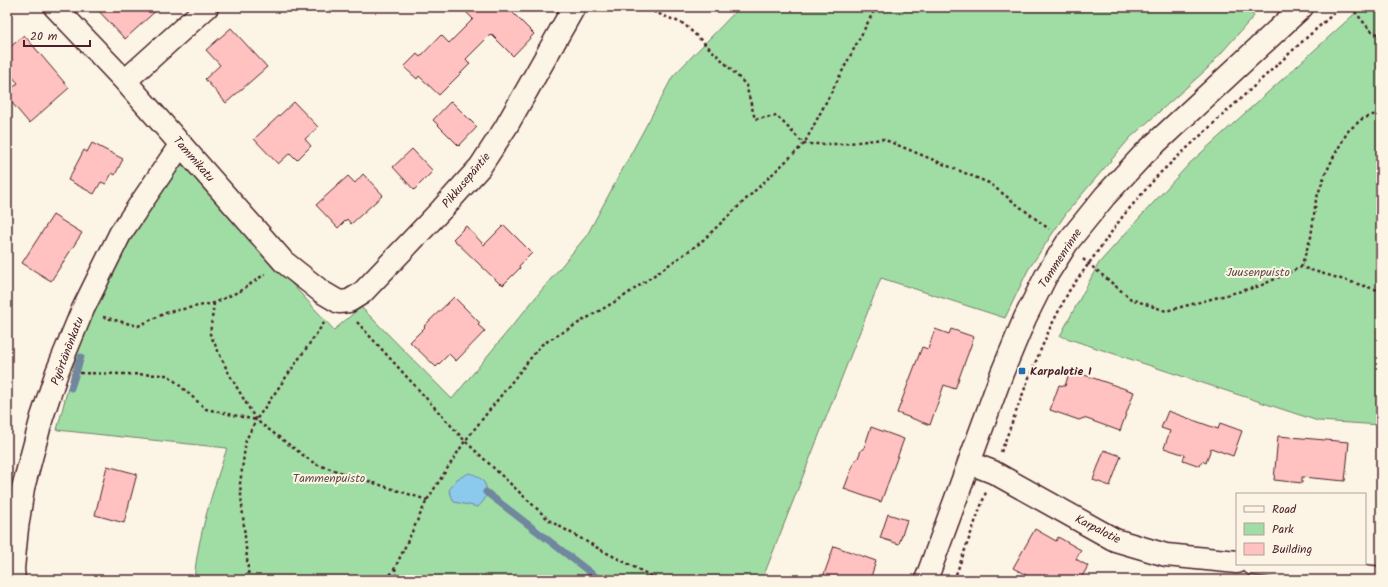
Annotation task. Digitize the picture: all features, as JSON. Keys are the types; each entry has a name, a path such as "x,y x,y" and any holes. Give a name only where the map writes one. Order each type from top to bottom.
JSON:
{"street":[{"name":"Tammikatu","path":"55,7 125,80 284,262 322,292 339,302"},
{"path":"125,80 207,7"},
{"name":"Pikkusepäntie","path":"339,302 349,302 362,293 480,167 506,127 574,7"},
{"name":"Tammenrinne","path":"926,580 1002,373 1025,318 1046,276 1067,243 1105,196 1144,154 1302,7"},
{"name":"Pyörtänönkatu","path":"14,580 13,569 24,488 42,417 58,372 83,309 120,234 181,144"},
{"name":"Karpalotie","path":"970,463 993,472 1115,540 1166,555 1236,562"},
{"path":"1262,565 1381,578"}],"path":[{"path":"642,7 684,24 724,62 746,85 755,119 777,116 804,144 842,144 883,139 989,183 1067,243 1088,264 1131,299 1166,311 1260,286 1301,267 1381,291"},
{"path":"387,580 395,568 427,500 465,441 541,345 623,297 700,243 804,144 876,7"},
{"path":"954,580 1028,380 1050,328 1069,291 1123,216 1159,174 1341,7"},
{"path":"1351,7 1370,30 1381,36"},
{"path":"1301,267 1311,237 1316,200 1324,177 1334,156 1348,131 1362,119 1381,112"},
{"path":"83,309 108,318 138,326 168,312 214,303 242,290 284,262"},
{"path":"250,580 240,484 246,440 256,420 339,302 465,441 550,521 659,580"},
{"path":"214,303 210,334 229,374 256,420 315,464 427,500"},
{"path":"58,372 168,375 206,409 256,420"},
{"path":"395,568 396,580"},
{"path":"647,580 651,575"}],"green space":[{"name":"Tammenpuisto","path":"740,7 1247,7 1254,16 1207,69 1130,138 1067,212 1028,270 1005,318 881,278 762,580 194,580 199,546 211,497 227,448 57,430 82,334 116,263 181,162 334,330 361,307 452,399 587,235 673,76"},
{"name":"Juusenpuisto","path":"1362,7 1381,7 1381,425 1318,421 1060,336 1099,263 1142,215 1190,163"}],"water":[{"path":"469,473 474,474 481,479 486,486 484,501 478,507 454,502 449,490 457,479"}],"building":[{"path":"95,7 160,7 125,39"},
{"path":"461,7 507,7 534,34 513,56 491,34 466,59 470,64 439,95 419,76 417,79 404,67 417,54 420,57 441,35 449,43 473,19"},
{"path":"231,28 267,67 226,103 205,79 220,65 206,50"},
{"path":"24,35 69,88 29,123 7,97 7,93 18,83 7,71 7,50"},
{"path":"451,101 477,127 459,146 433,120"},
{"path":"294,102 318,127 305,139 311,146 297,160 290,153 278,164 254,139"},
{"path":"92,143 123,159 115,175 112,173 106,184 101,182 94,194 68,180 84,150 87,152"},
{"path":"412,149 433,171 414,190 393,167"},
{"path":"363,174 383,195 351,224 347,219 338,228 316,205 348,176 355,183"},
{"path":"53,215 82,233 51,281 22,263"},
{"path":"504,225 532,253 503,285 501,283 500,284 453,239 466,226 484,245"},
{"path":"454,297 480,323 478,325 485,331 456,361 449,354 436,367 410,342"},
{"path":"935,329 949,334 951,329 974,337 955,389 944,385 930,425 897,413 922,347 928,349"},
{"path":"1070,370 1134,392 1120,431 1084,418 1079,420 1050,410 1059,385 1065,386"},
{"path":"1168,411 1218,429 1220,423 1242,431 1233,456 1211,448 1206,463 1202,461 1200,466 1183,460 1185,455 1164,448 1170,431 1161,428"},
{"path":"871,427 904,439 881,502 844,489 855,460 864,448"},
{"path":"1278,436 1349,442 1345,481 1302,477 1302,483 1274,480"},
{"path":"1104,450 1121,456 1110,486 1093,480"},
{"path":"107,466 137,474 124,523 95,515"},
{"path":"888,514 907,520 899,544 880,538"},
{"path":"1035,529 1056,541 1058,537 1081,550 1076,559 1088,566 1080,580 1035,580 1013,568"},
{"path":"834,546 876,561 870,580 822,580"}],"waterway":[{"path":"71,388 81,357"},
{"path":"486,492 600,580"}],"place":[{"name":"Karpalotie I","path":"1022,371"}]}
